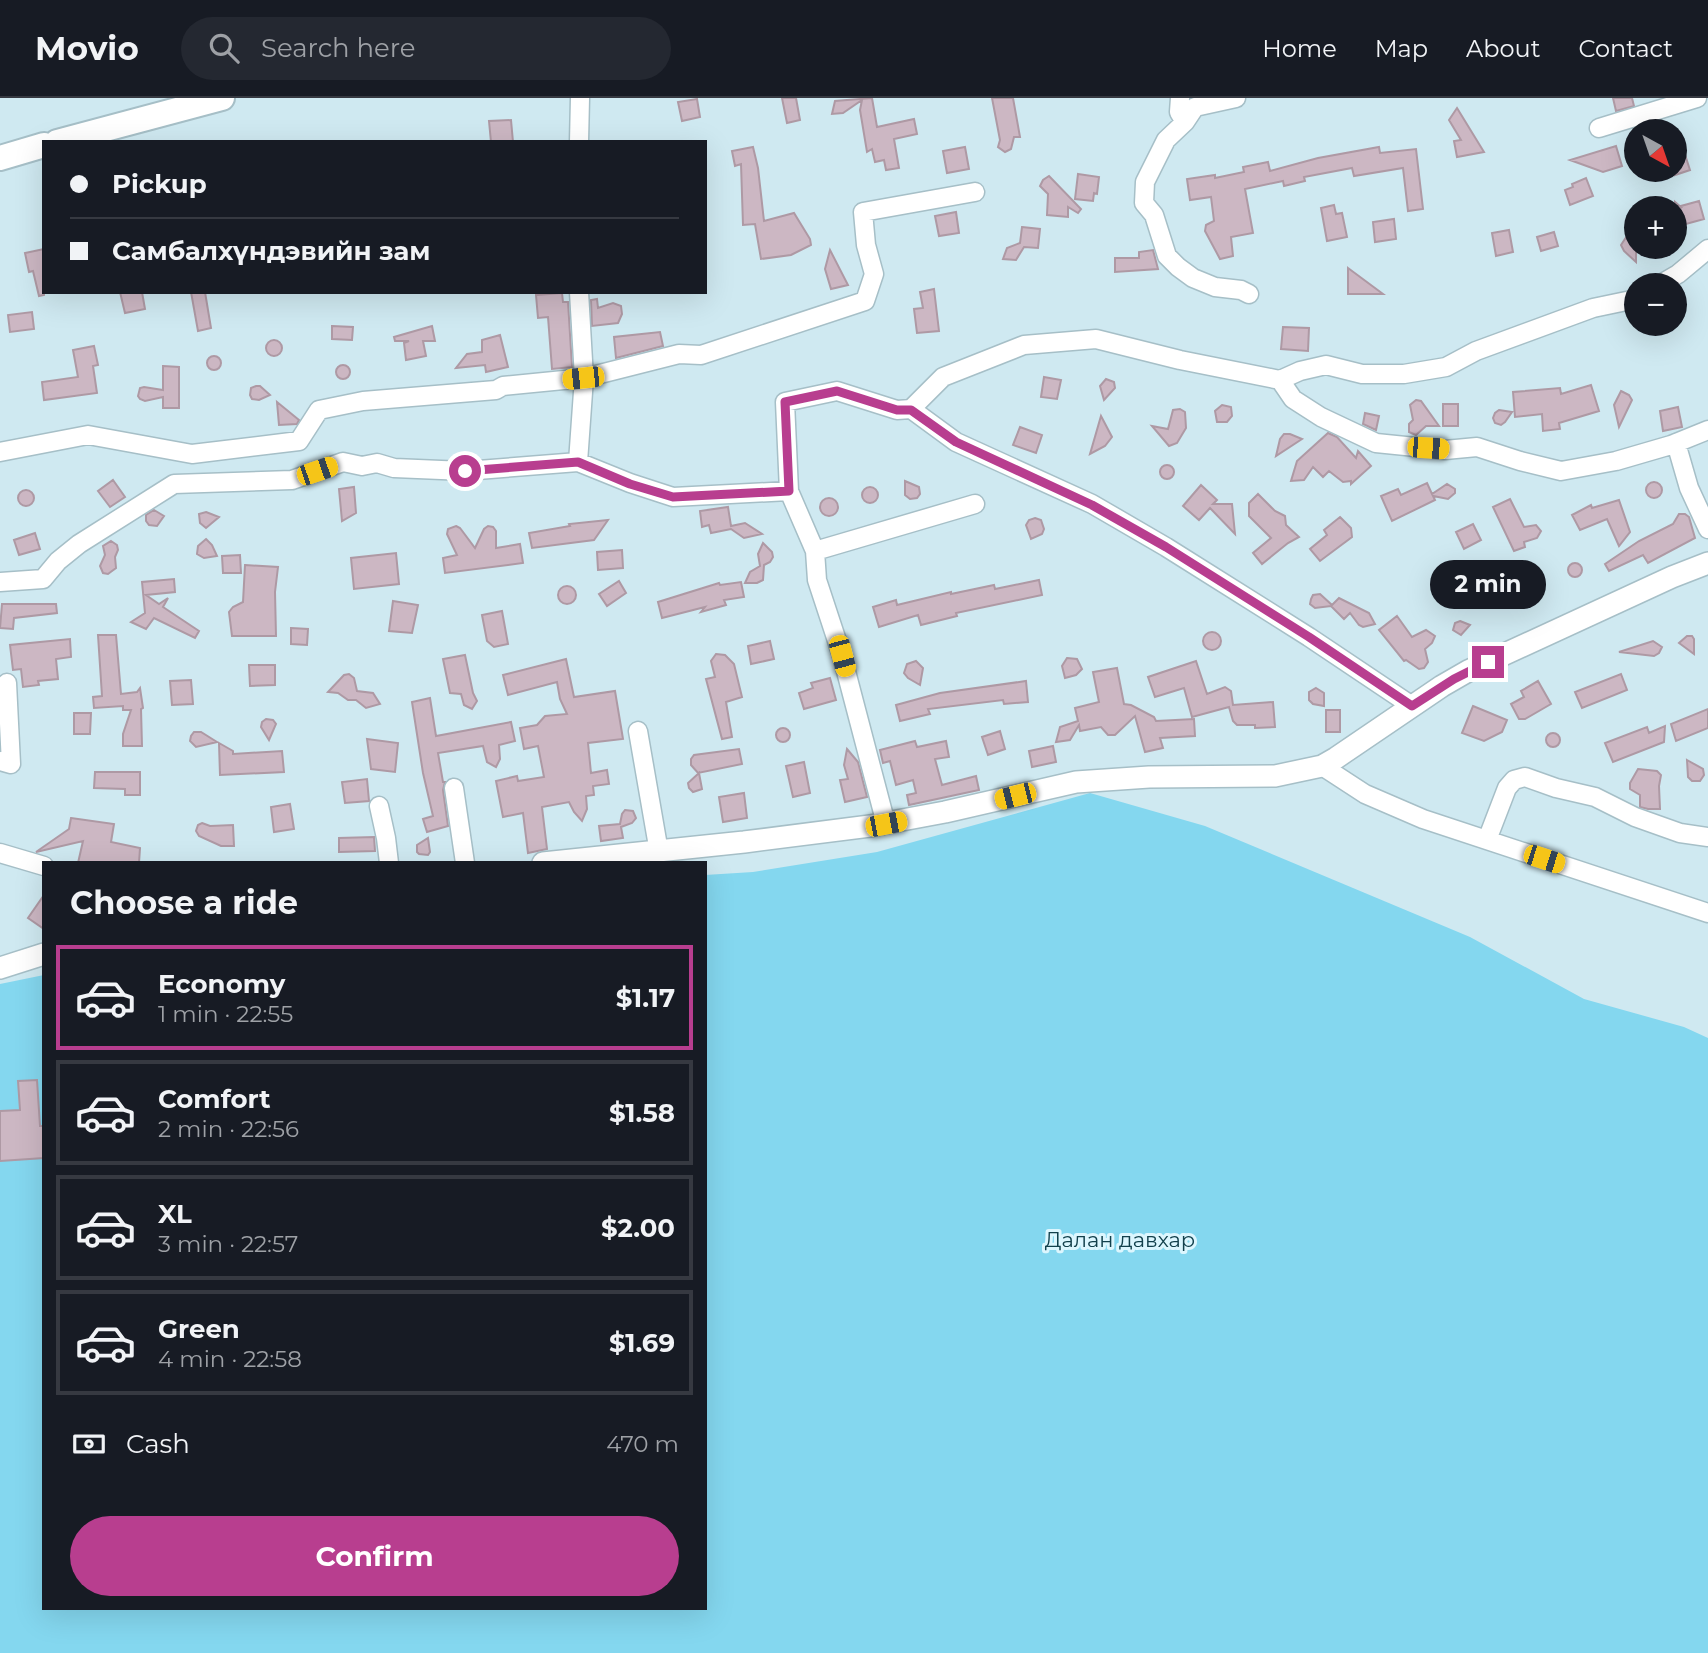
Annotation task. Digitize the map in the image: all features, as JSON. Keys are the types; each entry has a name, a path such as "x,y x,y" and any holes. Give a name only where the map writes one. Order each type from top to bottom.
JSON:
{"main road":[{"path":"64,140 222,98"},
{"path":"0,158 42,146"}],"street":[{"path":"579,140 580,98"},
{"path":"1180,98 1179,112 1185,122"},
{"path":"1236,98 1195,107 1185,122 1166,140 1145,182 1144,202 1154,215 1167,256 1178,267 1215,287 1241,290 1249,294"},
{"path":"1599,128 1697,98"},
{"path":"0,452 88,435 192,454 285,442 299,440 319,410 363,401 496,390 503,386 583,378 678,354 701,355 865,301 874,274 866,245 863,212 975,192"},
{"path":"1679,273 1708,249"},
{"path":"578,462 583,378 579,294"},
{"path":"911,410 943,377 1024,345 1096,339 1180,360 1280,380 1300,370 1326,365 1362,374 1404,374 1446,367 1476,351 1592,308 1624,301"},
{"path":"1280,380 1293,399 1321,417 1376,443 1445,450 1477,447 1561,471 1616,461 1676,443 1708,430"},
{"path":"886,824 842,656 817,580 814,551 789,491 785,402 837,391 897,410 911,410 956,442 1092,505 1166,547 1412,706"},
{"path":"1676,443 1689,488 1708,529"},
{"path":"0,582 43,579 58,561 79,544 174,484 292,480 343,462 362,466 377,463 394,468 465,471 578,462 630,484 673,497 789,491"},
{"path":"814,551 975,503"},
{"path":"564,861 886,824 1076,782 1149,777 1275,776 1322,766 1468,671 1708,563"},
{"path":"0,761 11,764 7,683"},
{"path":"638,731 659,852"},
{"path":"1322,766 1365,794 1423,819 1708,912"},
{"path":"1487,840 1507,788 1514,780 1525,777 1595,797 1635,817 1680,833 1708,837"},
{"path":"454,788 465,861"},
{"path":"379,806 389,861"},
{"path":"0,853 42,865"},
{"path":"0,968 42,955"}],"green space":[{"name":"Далан давхар","path":"1090,793 1205,826 1470,937 1584,999 1684,1027 1708,1038 1708,1653 0,1653 0,984 42,975 42,1610 707,1610 707,875 753,872 877,852"}],"building":[{"path":"782,98 796,98 800,120 787,123"},
{"path":"872,98 877,127 914,119 917,134 894,139 899,168 886,170 884,160 875,162 872,149 867,152 860,110 862,100 843,113 832,114 835,101"},
{"path":"992,98 1013,98 1020,137 1014,137 1011,149 1005,152 998,147 1000,140"},
{"path":"1613,98 1632,98 1634,106 1616,111"},
{"path":"697,99 700,117 682,121 678,102"},
{"path":"1457,108 1484,152 1457,157 1454,141 1461,140 1449,120"},
{"path":"511,120 513,140 491,140 489,121"},
{"path":"1616,146 1622,166 1603,172 1570,160"},
{"path":"753,147 764,221 794,213 810,239 811,245 791,255 761,259 755,224 743,225 741,164 735,166 732,151"},
{"path":"965,147 969,169 947,173 943,151"},
{"path":"1379,147 1380,153 1416,149 1423,209 1408,211 1403,168 1354,176 1352,168 1304,177 1305,181 1284,186 1283,181 1245,189 1253,233 1231,237 1233,256 1220,259 1205,231 1206,225 1214,221 1211,197 1190,200 1187,179 1215,175 1215,178 1244,172 1243,167 1268,162 1270,171 1318,158"},
{"path":"1078,174 1099,177 1097,194 1094,193 1093,201 1075,199"},
{"path":"1049,176 1081,209 1078,213 1068,207 1068,217 1047,215 1048,194 1040,186"},
{"path":"1586,178 1593,196 1570,205 1565,190"},
{"path":"1699,201 1704,219 1687,224 1687,204"},
{"path":"1334,205 1336,214 1342,213 1347,237 1327,241 1321,208"},
{"path":"956,212 959,233 939,236 935,216"},
{"path":"1394,219 1396,239 1375,242 1373,222"},
{"path":"1022,227 1040,229 1038,248 1024,247 1016,260 1003,259 1007,248 1020,243"},
{"path":"1509,230 1513,252 1496,256 1492,233"},
{"path":"1554,232 1558,246 1541,251 1537,237"},
{"path":"42,249 44,295 39,296 25,253"},
{"path":"830,250 848,285 831,289 825,269"},
{"path":"1153,250 1158,269 1115,272 1115,258 1139,258 1139,252"},
{"path":"1348,268 1383,294 1348,294"},
{"path":"934,289 939,331 917,333 914,309 923,308 920,292"},
{"path":"120,294 142,294 145,309 125,313"},
{"path":"191,294 205,294 211,328 198,331"},
{"path":"562,294 563,302 568,302 572,367 552,369 548,317 538,318 536,295"},
{"path":"597,299 598,308 613,303 621,306 622,314 618,323 592,326 591,300"},
{"path":"32,312 34,329 10,332 8,315"},
{"path":"332,326 353,327 352,340 332,339"},
{"path":"432,326 435,341 423,341 426,356 406,360 404,343 409,341 395,341 394,337"},
{"path":"1283,327 1309,328 1308,351 1281,349"},
{"path":"660,332 663,346 616,358 614,337"},
{"path":"500,335 508,367 486,372 485,365 456,368 467,354 482,352 482,340"},
{"path":"274,340 282,348 274,356 266,348"},
{"path":"94,346 98,365 93,366 97,393 44,400 42,382 78,377 73,350"},
{"path":"211,356 217,356 221,363 217,370 211,370 207,366 207,360"},
{"path":"343,365 348,367 348,377 343,379 338,377 336,372 338,367"},
{"path":"163,366 179,367 179,408 163,408 163,397 145,401 138,396 140,388 144,387 163,390"},
{"path":"1044,377 1061,380 1057,399 1041,397"},
{"path":"1106,379 1114,382 1115,388 1104,400 1100,386"},
{"path":"1591,385 1599,411 1559,423 1560,429 1543,431 1542,414 1515,417 1513,392 1560,388 1561,394"},
{"path":"260,386 270,395 259,400 252,399 251,388"},
{"path":"1621,391 1632,400 1619,427 1614,405"},
{"path":"1416,400 1421,401 1439,426 1426,426 1416,435 1409,432 1409,424 1413,420 1410,405"},
{"path":"277,402 299,420 297,424 279,425"},
{"path":"1443,404 1458,404 1458,426 1443,426"},
{"path":"1222,405 1231,407 1232,416 1227,422 1217,422 1215,411"},
{"path":"1678,407 1682,427 1663,431 1660,411"},
{"path":"1180,409 1185,412 1186,428 1177,443 1169,446 1152,426 1168,429 1173,410"},
{"path":"1499,410 1512,412 1501,425 1495,423 1493,418"},
{"path":"1365,413 1379,416 1376,430 1363,424"},
{"path":"1101,416 1112,437 1105,446 1090,454"},
{"path":"1020,427 1042,435 1036,453 1013,445"},
{"path":"1328,433 1337,437 1356,458 1358,451 1371,466 1351,484 1351,481 1343,482 1329,471 1323,477 1313,467 1304,480 1291,481 1297,461"},
{"path":"1284,434 1302,439 1276,456 1280,439"},
{"path":"1164,465 1170,465 1174,472 1170,479 1164,479 1160,475 1160,469"},
{"path":"113,480 125,497 110,507 98,491"},
{"path":"905,481 919,487 920,494 917,498 910,499 905,495"},
{"path":"1651,482 1657,482 1662,490 1660,496 1651,498 1646,493 1646,487"},
{"path":"1427,483 1432,494 1447,484 1455,489 1455,493 1448,499 1433,496 1435,500 1392,521 1381,496 1398,489 1401,495"},
{"path":"1201,485 1217,500 1213,504 1232,504 1235,534 1210,508 1199,520 1183,506"},
{"path":"354,487 356,513 342,521 339,489"},
{"path":"867,487 873,487 878,495 876,501 867,503 862,498 862,492"},
{"path":"23,490 29,490 34,498 32,504 23,506 18,501 18,495"},
{"path":"1258,494 1275,511 1285,516 1286,525 1299,537 1262,564 1253,553 1271,538 1249,516 1249,503"},
{"path":"829,498 835,501 838,507 835,513 829,516 823,513 820,507 823,501"},
{"path":"1510,499 1524,527 1536,525 1541,531 1537,538 1524,542 1525,547 1514,551 1493,507"},
{"path":"1619,500 1630,532 1619,546 1607,519 1580,530 1572,515 1591,505 1592,508"},
{"path":"728,507 731,526 745,523 762,534 744,538 731,529 711,533 709,525 702,527 700,511"},
{"path":"154,510 164,516 157,526 149,525 146,521 146,515"},
{"path":"206,512 219,517 206,528 200,523 199,514"},
{"path":"1679,514 1689,517 1695,538 1648,563 1643,555 1609,571 1605,564 1639,541 1673,524"},
{"path":"1340,517 1351,528 1352,537 1320,561 1310,549 1327,535 1324,530"},
{"path":"608,520 594,540 532,548 529,533 570,526 569,524"},
{"path":"1029,520 1041,520 1044,529 1042,534 1031,539 1026,525"},
{"path":"1473,524 1481,540 1464,549 1456,532"},
{"path":"456,526 475,548 484,529 493,527 496,531 496,548 520,544 523,563 445,573 443,558 457,555 447,534 448,529"},
{"path":"35,533 40,549 19,555 14,540"},
{"path":"206,539 217,556 204,558 197,554 198,546"},
{"path":"111,541 117,545 118,550 115,557 116,568 108,574 103,573 100,566 105,555 103,546"},
{"path":"763,543 773,557 764,565 763,580 745,583 750,572 760,566 758,554"},
{"path":"622,550 623,568 598,570 597,552"},
{"path":"396,553 399,584 354,589 351,558"},
{"path":"240,555 241,573 223,573 222,556"},
{"path":"1572,563 1578,563 1582,570 1578,577 1572,577 1568,573 1568,567"},
{"path":"245,565 278,567 275,592 276,636 232,636 229,612 243,602"},
{"path":"174,579 175,592 146,595 159,604 168,598 163,607 199,631 195,638 154,618 146,629 131,622 145,613 142,582"},
{"path":"1039,580 1042,595 956,613 957,616 921,625 918,615 879,627 873,607 896,600 897,605 951,592 994,585 995,589"},
{"path":"619,581 626,593 607,606 599,594"},
{"path":"741,582 744,597 724,600 726,605 701,612 705,607 662,618 658,602 719,583"},
{"path":"567,586 573,589 576,595 573,601 567,604 561,601 558,595 561,589"},
{"path":"1320,594 1332,605 1339,598 1369,613 1375,624 1363,627 1350,613 1344,619 1331,606 1315,608 1310,604 1311,599 1313,595"},
{"path":"393,601 418,605 412,633 389,631"},
{"path":"2,604 56,604 57,613 14,618 13,629 0,628"},
{"path":"502,611 508,644 494,647 487,641 482,615"},
{"path":"1397,616 1412,637 1426,630 1435,636 1425,649 1428,662 1424,668 1419,669 1404,661 1379,630"},
{"path":"1460,621 1470,625 1461,635 1453,630 1455,623"},
{"path":"291,628 308,629 307,645 291,644"},
{"path":"1212,632 1218,635 1221,641 1218,647 1212,650 1206,647 1203,641 1206,635"},
{"path":"98,635 116,635 121,694 137,692 140,688 143,708 142,746 123,746 123,734 131,710 123,710 123,706 94,708 93,697 102,696"},
{"path":"1687,636 1694,639 1694,654 1679,643"},
{"path":"70,639 71,657 56,659 58,679 38,681 39,685 23,687 21,669 13,670 10,645"},
{"path":"770,641 774,659 751,664 748,646"},
{"path":"1653,641 1662,647 1654,656 1619,652"},
{"path":"716,654 725,655 734,664 742,697 726,702 732,737 722,739 706,679 715,677 711,661"},
{"path":"465,655 477,701 472,709 464,705 461,694 450,693 443,659"},
{"path":"1067,658 1077,659 1082,669 1076,675 1065,678 1062,666"},
{"path":"566,659 574,697 615,691 623,739 588,743 591,773 607,770 609,784 593,786 594,795 586,796 587,809 582,821 569,802 542,807 547,849 528,853 523,813 503,817 496,781 517,776 518,781 544,777 538,746 524,749 520,728 537,725 545,716 567,714 560,699 557,682 508,695 503,675"},
{"path":"916,661 923,668 920,685 904,673 907,664"},
{"path":"1196,661 1207,694 1225,687 1231,691 1233,705 1273,702 1275,727 1237,725 1229,707 1192,717 1184,688 1155,697 1148,677"},
{"path":"249,665 275,665 275,685 250,686"},
{"path":"1117,668 1124,704 1154,717 1156,721 1194,719 1195,736 1160,738 1163,748 1145,752 1135,716 1115,735 1108,735 1101,727 1080,731 1079,725 1070,740 1056,742 1060,727 1078,721 1075,708 1099,702 1093,672"},
{"path":"349,674 354,678 357,691 373,693 380,704 366,708 356,700 348,700 338,693 328,692 344,675"},
{"path":"1621,674 1627,690 1582,708 1575,692"},
{"path":"830,678 836,700 804,709 799,693 813,688 811,683"},
{"path":"191,680 193,704 172,705 170,681"},
{"path":"1026,681 1028,702 1004,704 1003,700 928,709 930,714 900,721 896,705 940,693"},
{"path":"1538,681 1551,704 1525,719 1519,719 1511,704 1524,697 1521,691"},
{"path":"1316,688 1324,693 1324,706 1313,704 1309,700 1309,692"},
{"path":"430,698 436,736 511,722 515,741 499,745 500,759 496,767 487,762 483,746 438,753 445,782 443,790 448,826 427,832 423,819 433,816 412,702"},
{"path":"1473,706 1507,720 1502,732 1484,741 1462,733"},
{"path":"1708,709 1708,728 1676,741 1671,724"},
{"path":"1326,710 1340,710 1340,732 1326,732"},
{"path":"74,713 91,713 90,734 74,734"},
{"path":"266,719 273,720 276,724 269,740 261,727"},
{"path":"1665,726 1664,742 1613,762 1605,743 1647,727 1649,733"},
{"path":"780,728 786,728 790,735 786,742 780,742 776,738 776,732"},
{"path":"1000,731 1005,749 988,755 982,737"},
{"path":"194,732 201,732 217,742 196,747 190,741"},
{"path":"1550,733 1556,733 1560,740 1556,747 1550,747 1546,743 1546,737"},
{"path":"367,739 398,743 395,772 371,769"},
{"path":"915,741 917,747 946,741 949,757 935,759 942,785 976,776 979,790 909,805 907,795 916,793 913,780 896,785 890,761 883,763 880,750"},
{"path":"219,743 233,751 233,754 282,751 284,772 220,775"},
{"path":"1053,746 1056,762 1032,767 1029,751"},
{"path":"739,749 742,764 698,773 691,765 694,755"},
{"path":"847,749 858,762 867,797 845,802 840,780 848,779 844,765"},
{"path":"1687,760 1703,769 1704,775 1700,781 1692,781 1688,777"},
{"path":"804,762 810,793 793,797 786,766"},
{"path":"1638,769 1657,771 1661,775 1660,809 1640,807 1640,795 1630,789 1630,783"},
{"path":"95,772 140,772 140,795 125,795 125,789 94,788"},
{"path":"699,773 702,789 693,792 688,783"},
{"path":"367,779 369,801 345,803 342,782"},
{"path":"744,793 747,818 723,822 719,797"},
{"path":"290,804 294,829 274,832 271,807"},
{"path":"625,810 633,811 636,818 632,823 621,827 623,838 601,841 599,826 620,824"},
{"path":"71,818 114,824 111,842 140,848 139,861 78,861 83,841 36,852 69,829"},
{"path":"202,823 210,826 233,825 234,846 221,846 199,836 196,831"},
{"path":"374,837 375,851 339,852 339,838"},
{"path":"428,838 430,852 428,855 419,854 417,845"},
{"path":"42,898 42,928 28,918"},
{"path":"37,1080 42,1158 0,1161 0,1111 20,1110 18,1081"}],"route":[{"path":"465,471 578,462 630,484 673,497 789,491 785,402 837,391 897,410 911,410 956,442 1092,505 1166,547 1412,706 1454,679 1488,662"}]}
